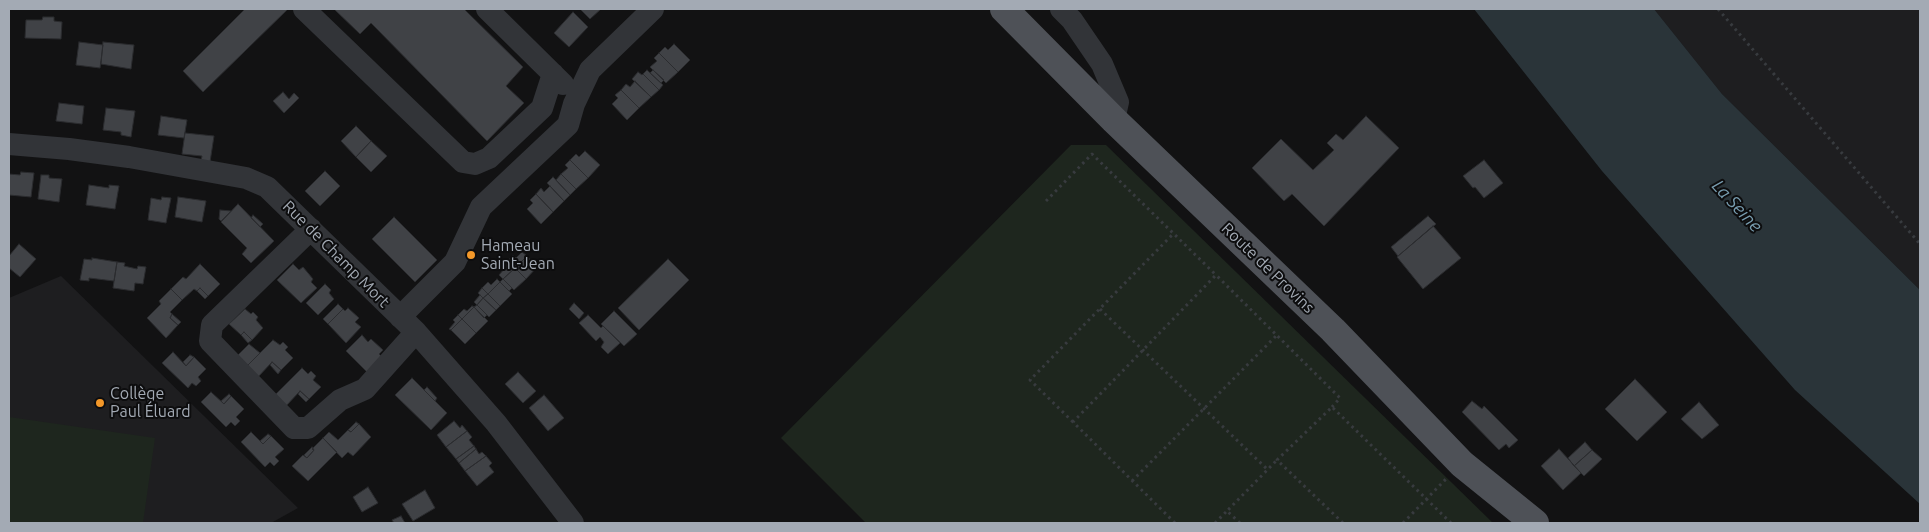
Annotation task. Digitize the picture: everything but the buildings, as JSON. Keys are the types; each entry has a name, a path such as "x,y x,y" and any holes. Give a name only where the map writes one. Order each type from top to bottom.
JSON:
{"main road":[{"name":"Route de Provins","path":"1004,9 1114,120 1332,330 1462,464 1535,523"}],"street":[{"path":"304,9 463,162 475,164 488,158 542,108 553,74"},
{"path":"487,9 578,97"},
{"path":"311,229 212,325 210,341 294,428 308,428 340,400 365,389 408,324 455,262 481,207 568,125 590,70 653,9"},
{"path":"1061,9 1072,20 1102,64 1118,102 1114,120"},
{"name":"Rue de Champ Mort","path":"9,144 97,153 246,178 267,187 408,324 496,423 573,523"}],"path":[{"path":"1718,9 1920,244"},
{"path":"1046,201 1092,154 1340,398 1215,523"},
{"path":"1174,233 1030,380 1175,523"},
{"path":"1073,422 1216,275"},
{"path":"1100,309 1268,470"},
{"path":"1132,480 1277,335"},
{"path":"1332,407 1450,523"},
{"path":"1278,460 1343,523"},
{"path":"1403,523 1462,464"},
{"path":"1228,511 1240,523"}],"shaded area":[{"path":"1654,9 1920,9 1920,290 1722,94"},
{"path":"1071,145 1106,145 1493,523 866,523 781,438"},
{"name":"Collège Paul Éluard","path":"61,276 298,508 271,523 9,523 9,298"},
{"path":"9,417 155,438 143,523 9,523"}],"water":[{"name":"La Seine","path":"1474,9 1654,9 1722,94 1920,290 1920,504 1795,390 1602,171"}],"place":[{"name":"Hameau Saint-Jean","path":"471,255"},
{"name":"Collège Paul Éluard","path":"100,403"}]}
